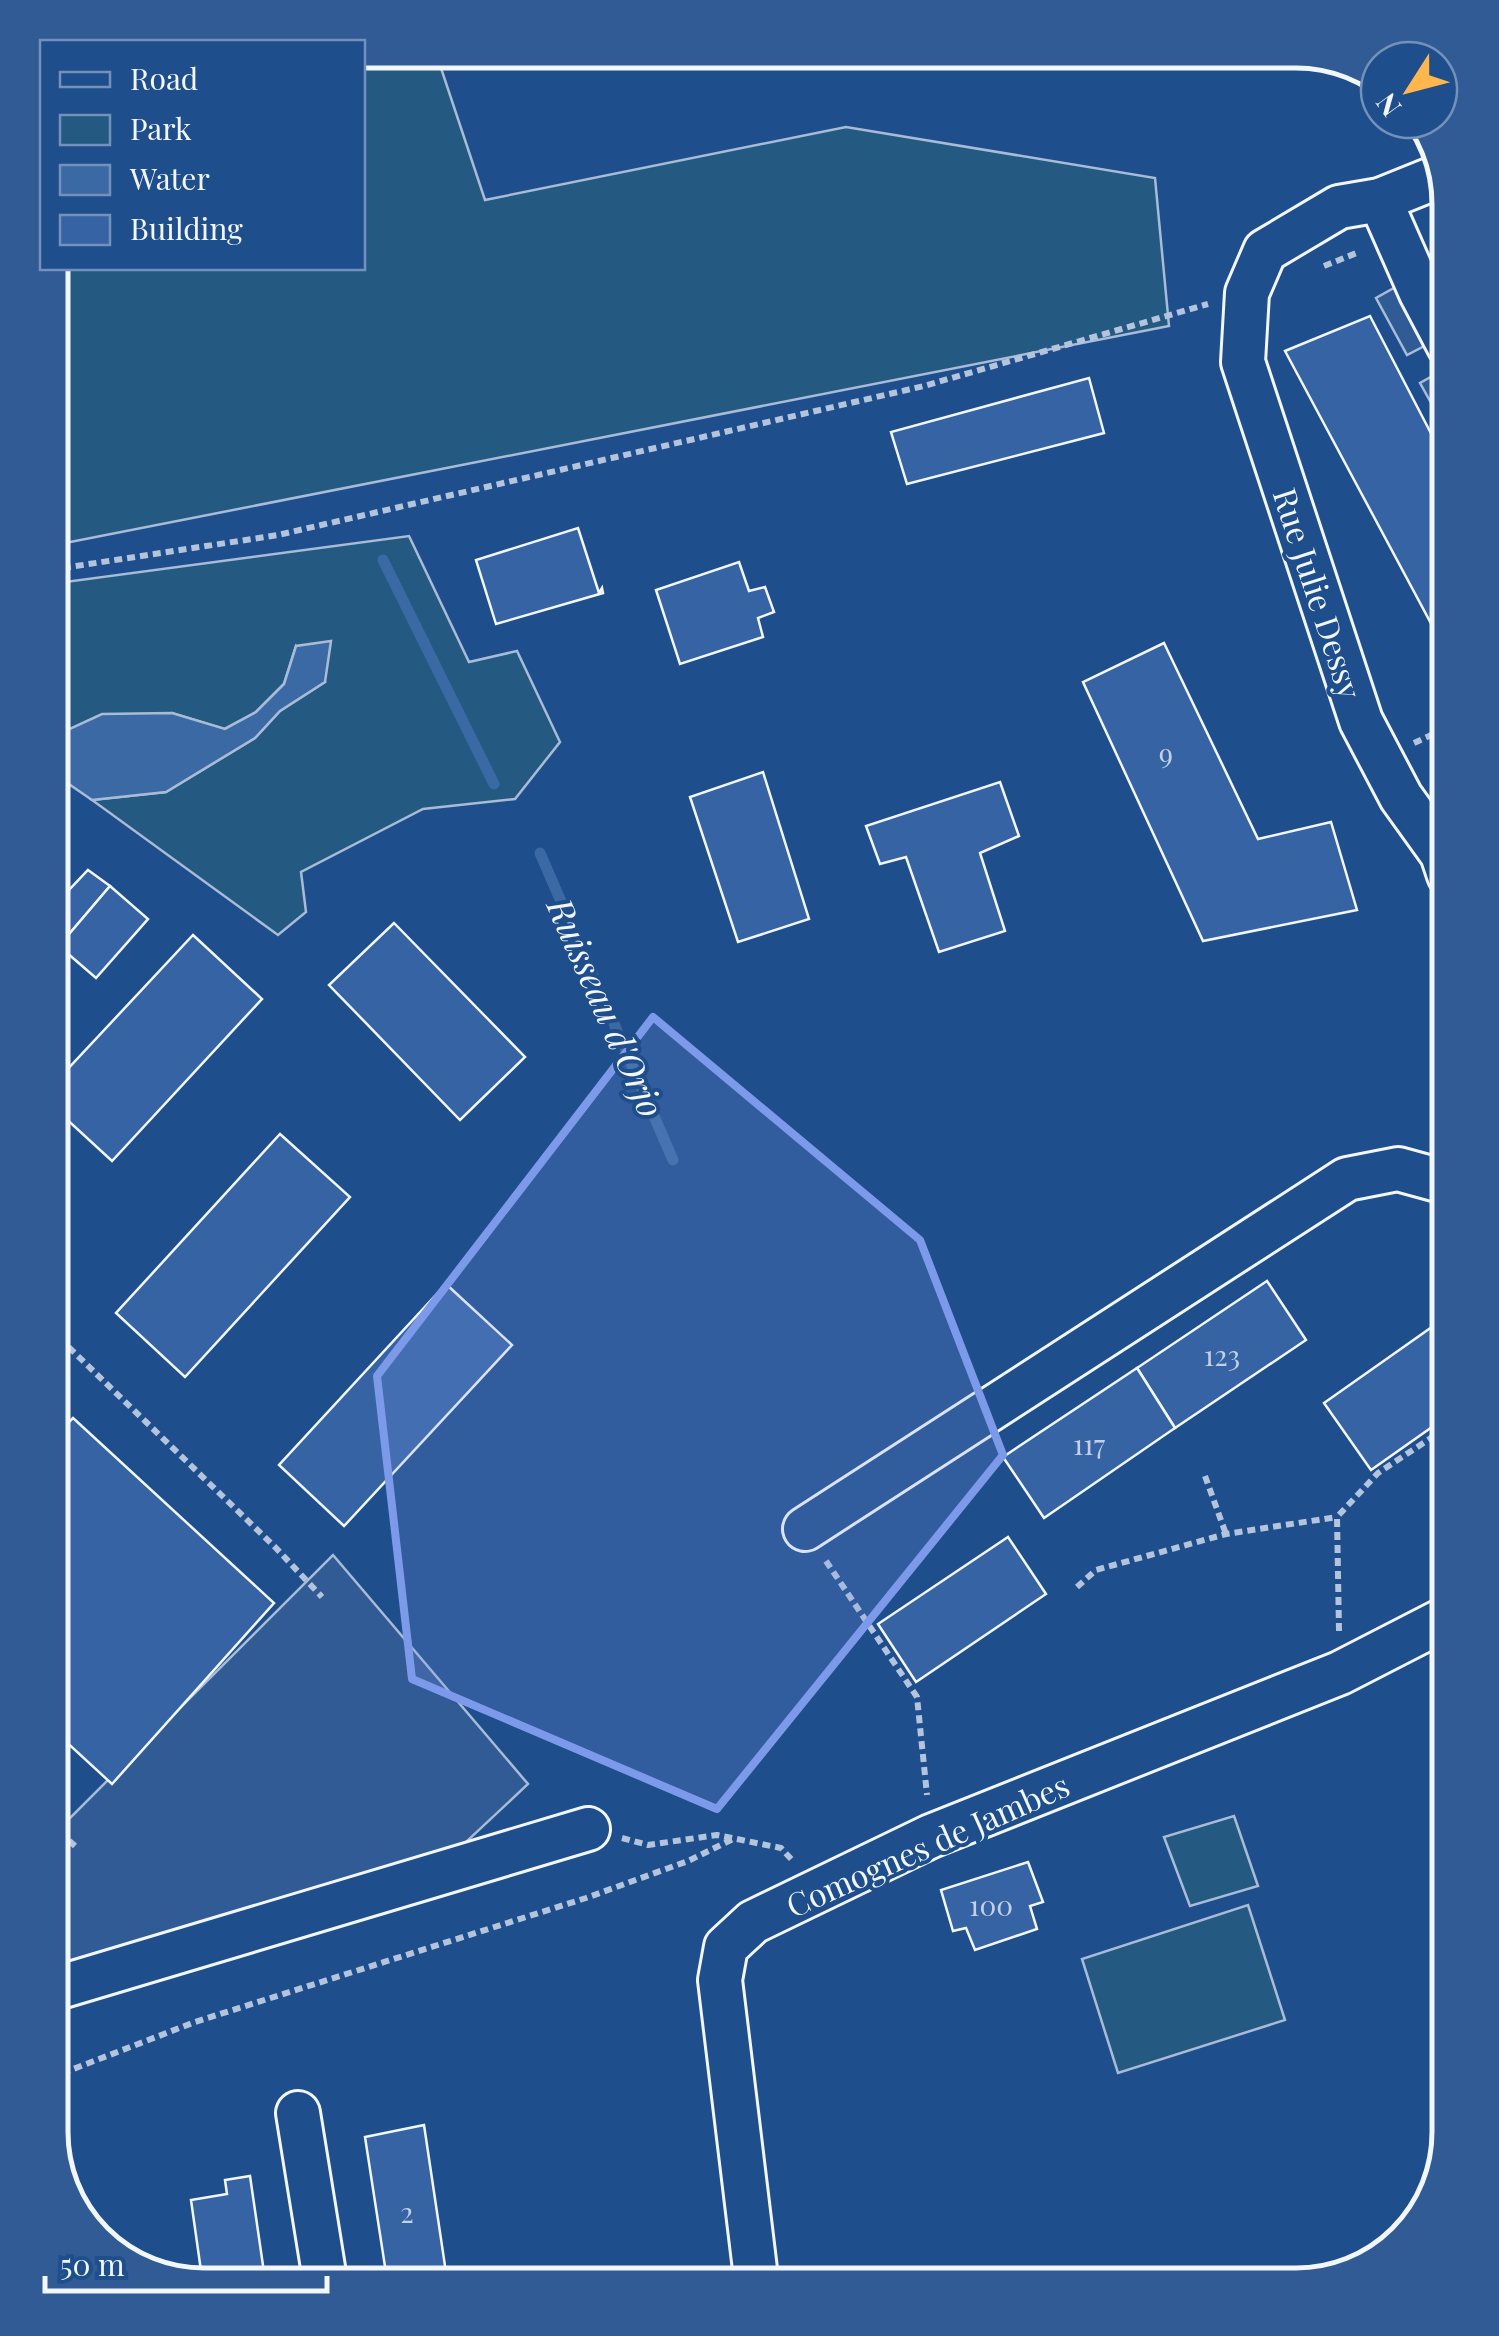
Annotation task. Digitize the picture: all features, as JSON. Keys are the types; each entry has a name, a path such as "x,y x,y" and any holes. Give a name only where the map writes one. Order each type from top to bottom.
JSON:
{"street":[{"path":"1388,218 1430,185"},
{"path":"1246,292 1265,251 1339,207 1388,218"},
{"path":"1388,218 1431,312"},
{"name":"Rue Julie Dessy","path":"1246,292 1243,362 1361,720 1401,796 1431,838"},
{"path":"805,1529 1347,1179 1398,1170 1431,1178"},
{"name":"Comognes de Jambes","path":"754,2268 720,1980 726,1947 754,1922 931,1836 1340,1673 1431,1626"},
{"path":"68,1985 588,1829"},
{"path":"298,2114 323,2268"}],"path":[{"path":"1309,272 1388,218"},
{"path":"68,567 278,535 906,391 1246,292"},
{"path":"68,1347 322,1597"},
{"path":"1076,1587 1096,1570 1226,1534 1337,1516 1378,1473 1431,1438"},
{"path":"1205,1476 1226,1534"},
{"path":"1337,1516 1340,1673"},
{"path":"805,1529 917,1697 931,1836"},
{"path":"588,1829 648,1845 717,1835 781,1848 819,1891"},
{"path":"68,2071 195,2022 586,1898 688,1861 733,1838"},
{"path":"68,1839 76,1846"}],"highlighted area":[{"path":"653,1017 920,1240 1003,1455 717,1809 412,1679 377,1376"}],"green space":[{"path":"365,68 441,68 485,200 846,127 1155,178 1169,326 68,542 68,270 365,270"},
{"path":"409,536 469,662 517,651 560,742 515,799 423,809 301,872 306,912 278,935 92,800 166,792 255,738 280,711 325,682 296,646 284,684 256,712 224,729 172,713 68,734 68,582"},
{"path":"1234,1816 1258,1886 1190,1906 1164,1837"},
{"path":"1248,1905 1285,2020 1118,2073 1082,1959"}],"shaded area":[{"path":"1401,284 1431,343 1407,355 1376,298"},
{"path":"1431,377 1431,403 1420,383"},
{"path":"333,1555 528,1784 449,1858 68,1968 68,1820"}],"water":[{"path":"331,641 325,682 280,711 255,738 166,792 92,800 68,783 68,730 102,714 172,713 225,729 256,712 284,684 296,646"}],"building":[{"path":"1370,316 1431,433 1431,623 1285,351"},
{"path":"1089,378 1104,433 907,484 891,432"},
{"path":"578,528 599,593 602,588 603,593 496,624 476,560"},
{"path":"739,562 749,591 765,587 774,612 758,618 763,637 680,664 656,590"},
{"path":"1164,643 1258,839 1331,822 1357,910 1203,941 1083,682"},
{"path":"763,772 809,919 738,942 690,797"},
{"path":"1000,782 1019,836 980,853 1005,931 939,952 906,857 880,864 866,826"},
{"path":"88,870 110,886 68,935 68,891"},
{"path":"110,886 148,919 96,978 68,954 68,935"},
{"path":"394,923 525,1057 460,1120 329,985"},
{"path":"193,935 262,999 112,1161 68,1121 68,1069"},
{"path":"280,1134 350,1197 185,1377 116,1313"},
{"path":"1267,1281 1306,1340 1175,1428 1137,1368"},
{"path":"446,1284 512,1345 344,1526 279,1465"},
{"path":"1431,1328 1431,1428 1371,1470 1324,1403"},
{"path":"1137,1368 1175,1428 1044,1518 1003,1457"},
{"path":"73,1418 274,1603 112,1784 68,1744 68,1423"},
{"path":"1008,1537 1046,1594 916,1682 878,1624"},
{"path":"1028,1862 1043,1902 1030,1906 1037,1929 975,1950 966,1928 953,1931 941,1890"},
{"path":"424,2125 445,2268 385,2268 365,2137"},
{"path":"250,2176 263,2268 201,2268 191,2200 227,2194 225,2180"}],"waterway":[{"name":"Ruisseau d'Orjo","path":"383,560 494,784"},
{"name":"Ruisseau d'Orjo","path":"540,853 673,1160"}]}
